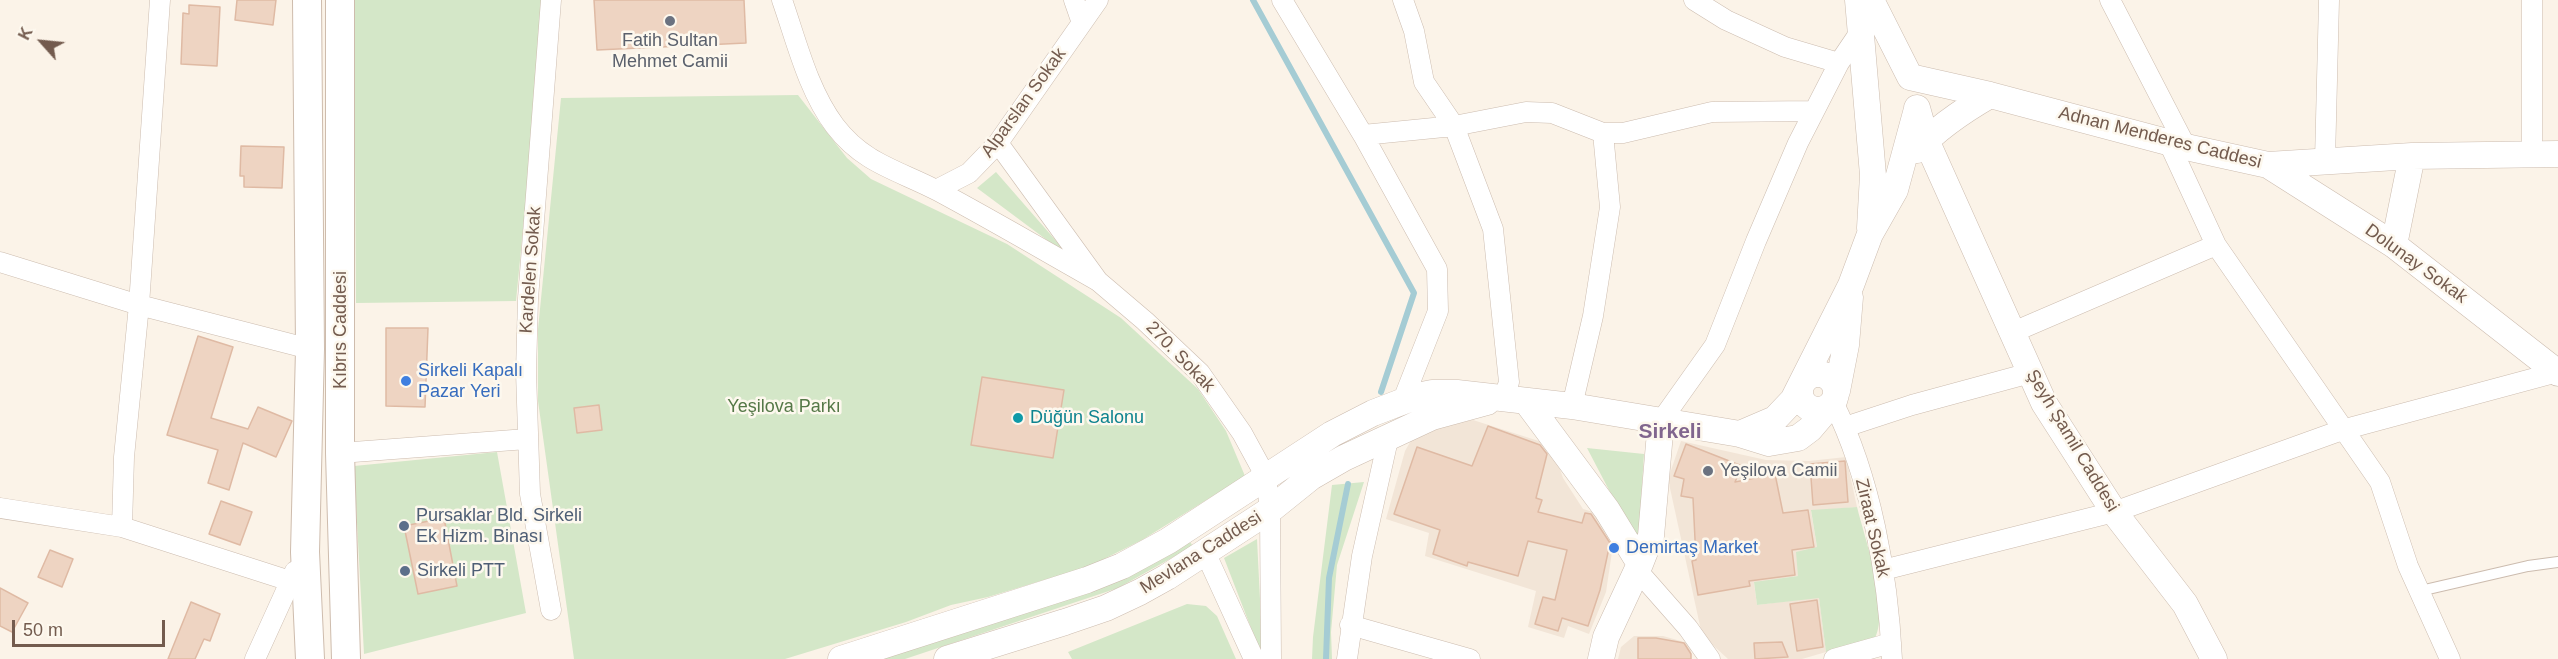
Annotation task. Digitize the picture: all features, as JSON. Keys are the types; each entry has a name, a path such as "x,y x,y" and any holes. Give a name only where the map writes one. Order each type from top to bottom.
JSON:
{"main road":[{"path":"307,0 310,349 305,552 310,659"},
{"name":"Kıbrıs Caddesi","path":"340,0 340,453 346,659"}],"street":[{"path":"122,527 124,457 139,305 160,0"},
{"name":"Kardelen Sokak","path":"551,0 528,298 526,439 530,494 551,610"},
{"path":"782,0 813,90 836,127 851,145 870,160 936,190 1098,281"},
{"path":"1074,0 1082,23"},
{"name":"Alparslan Sokak","path":"936,190 969,173 998,143 1098,0"},
{"path":"1282,0 1363,135 1437,269 1438,311 1403,400"},
{"path":"1403,0 1414,31 1424,82 1454,126 1493,229 1509,382 1515,399 1600,501 1639,567 1710,659"},
{"path":"1694,0 1726,20 1785,48 1839,63"},
{"path":"1858,0 1873,175 1870,234"},
{"path":"1740,434 1776,419 1793,400 1851,285 1870,234 1895,190 1917,108 1918,92 1871,0"},
{"path":"2110,0 2177,144 2216,244 2380,482 2408,566 2450,659"},
{"path":"2325,160 2330,0"},
{"path":"2532,0 2532,153"},
{"path":"1601,659 1606,637 1651,536 1660,421 1715,345 1798,143 1839,63 1860,32"},
{"path":"1910,77 1894,71 1878,75 1867,88 1866,105 1874,118 1890,125 1906,121 1917,108"},
{"name":"Adnan Menderes Caddesi","path":"1910,77 2268,165 2412,156 2558,154"},
{"path":"1902,166 1926,140 1967,108 1990,95"},
{"name":"Şeyh Şamil Caddesi","path":"1917,108 1926,140 2030,373 2071,447 2114,512 2185,604 2214,659"},
{"path":"1363,135 1454,126 1526,112 1552,113 1603,134 1623,132 1712,112 1814,111"},
{"path":"1572,406 1593,316 1610,207 1603,134"},
{"path":"998,143 1098,281"},
{"path":"2394,245 2412,156"},
{"name":"Dolunay Sokak","path":"2268,165 2394,245 2558,373"},
{"path":"2011,333 2216,244"},
{"path":"0,262 139,305 310,349"},
{"name":"270. Sokak","path":"1098,281 1200,373 1242,432 1266,477"},
{"path":"841,659 1087,580 1122,566 1177,535 1332,434 1403,400 1432,393 1572,406 1740,434 1769,443 1798,438 1810,429 1835,397 1846,345 1851,285"},
{"path":"1845,427 1912,405 2030,373"},
{"path":"1884,570 2114,512 2342,430 2558,373"},
{"path":"1802,384 1800,396 1802,401 1812,409 1824,410 1835,397"},
{"name":"Ziraat Sokak","path":"1835,397 1869,505 1884,570 1891,651"},
{"path":"1347,659 1350,625 1383,438 1432,417 1515,399"},
{"name":"Mevlana Caddesi","path":"947,659 1106,608 1167,577 1270,510 1311,477 1383,438"},
{"path":"340,453 526,439"},
{"path":"1266,477 1270,510 1271,659"},
{"path":"0,508 122,527 290,581"},
{"path":"255,659 305,552"},
{"path":"1205,552 1254,659"},
{"path":"1350,625 1470,659"},
{"path":"1834,659 1891,651"}],"lane":[{"path":"2420,591 2528,566 2558,562"}],"shaded area":[{"path":"1473,420 1545,443 1554,452 1563,478 1583,509 1607,516 1615,532 1606,592 1589,634 1568,626 1564,638 1528,627 1536,591 1425,556 1429,533 1386,519 1405,451 1417,430"},
{"path":"1681,441 1766,460 1809,461 1846,457 1857,507 1811,511 1817,547 1798,576 1754,583 1757,605 1819,597 1826,652 1802,659 1728,659 1702,635 1668,479"},
{"path":"1634,636 1663,636 1691,644 1691,659 1618,659 1621,647"}],"green space":[{"path":"354,0 542,0 535,106 516,301 356,303"},
{"name":"Yeşilova Parkı","path":"798,95 847,158 871,179 1007,244 1121,318 1198,389 1226,431 1245,476 1142,540 1090,566 988,597 951,605 906,622 785,659 574,659 538,401 538,329 561,98"},
{"path":"996,172 1071,258 977,188"},
{"path":"1587,448 1644,454 1639,534 1633,536"},
{"path":"497,452 526,613 364,654 354,466"},
{"path":"1364,482 1337,565 1331,632 1332,659 1312,659 1332,485"},
{"path":"1857,507 1875,574 1880,610 1879,625 1875,638 1826,652 1819,598 1757,605 1754,582 1798,576 1796,552 1817,547 1811,510"},
{"path":"1257,539 1263,659 1224,558"},
{"path":"1190,542 1193,546 1118,588 905,659 877,659 1135,572"},
{"path":"1187,604 1206,606 1217,616 1236,659 1072,659 1068,652"}],"building":[{"path":"237,0 276,0 273,25 235,20"},
{"name":"Fatih Sultan Mehmet Camii","path":"594,0 744,0 746,43 597,50"},
{"path":"189,5 220,7 217,66 181,64 183,13 189,14"},
{"path":"241,146 284,147 282,188 244,187 244,176 240,176"},
{"name":"Sirkeli Kapalı Pazar Yeri","path":"386,328 428,328 425,407 386,406"},
{"path":"198,336 233,347 211,418 248,429 258,407 292,421 276,457 243,443 229,490 208,483 218,450 167,435"},
{"name":"Düğün Salonu","path":"982,377 1064,390 1053,458 971,445"},
{"path":"599,405 602,430 577,433 574,408"},
{"path":"1488,426 1540,445 1547,454 1536,498 1542,500 1538,512 1582,523 1585,513 1591,514 1610,543 1600,590 1588,626 1562,618 1558,631 1535,624 1543,597 1555,600 1567,550 1528,541 1518,576 1468,562 1467,566 1433,554 1440,530 1394,514 1417,447 1472,466"},
{"path":"1686,444 1742,466 1735,482 1775,474 1783,513 1808,510 1814,547 1792,550 1795,575 1749,581 1750,586 1698,595 1692,561 1696,560 1693,498 1681,496 1684,479 1674,476"},
{"path":"1845,461 1848,502 1813,505 1810,464"},
{"path":"221,501 252,512 240,545 209,534"},
{"name":"Pursaklar Bld. Sirkeli Ek Hizm. Binası","path":"444,518 457,586 418,594 404,526"},
{"path":"50,550 73,559 62,587 38,577"},
{"path":"0,588 28,603 12,632 0,626"},
{"path":"1817,600 1823,647 1797,651 1790,604"},
{"path":"191,602 220,614 210,641 204,639 195,659 168,659"},
{"path":"1638,638 1656,638 1684,643 1691,654 1691,659 1638,659"},
{"path":"1782,642 1788,657 1755,659 1754,643"}],"waterway":[{"path":"1253,0 1414,293 1381,392"},
{"path":"1326,659 1329,578 1348,484"}],"place":[{"name":"Fatih Sultan Mehmet Camii","path":"670,21"},
{"name":"Sirkeli Kapalı Pazar Yeri","path":"406,381"},
{"name":"Düğün Salonu","path":"1018,418"},
{"name":"Yeşilova Camii","path":"1708,471"},
{"name":"Pursaklar Bld. Sirkeli Ek Hizm. Binası","path":"404,526"},
{"name":"Demirtaş Market","path":"1614,548"},
{"name":"Sirkeli PTT","path":"405,571"}],"district":[{"name":"Sirkeli","path":"1670,432"}]}
